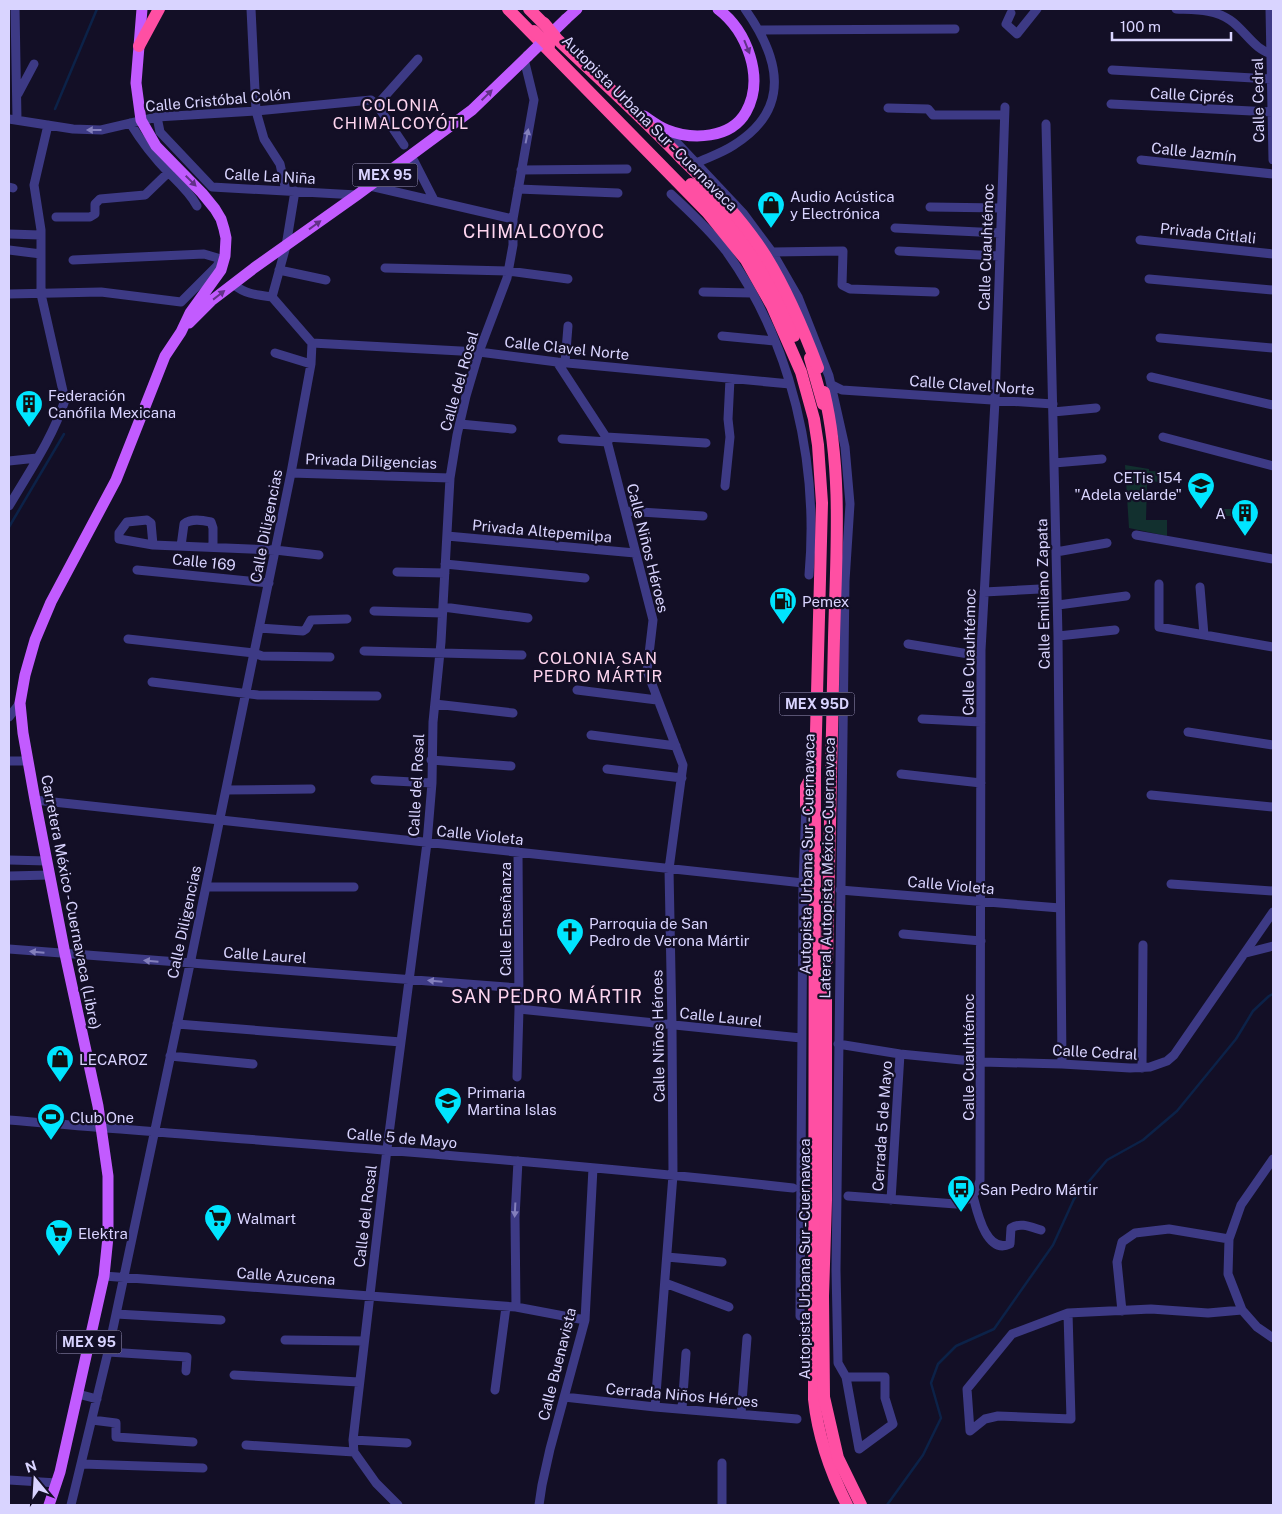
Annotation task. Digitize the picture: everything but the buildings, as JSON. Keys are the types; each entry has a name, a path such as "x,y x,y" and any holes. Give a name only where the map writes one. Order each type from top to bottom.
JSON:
{"highway":[{"path":"139,46 159,9"},
{"name":"MEX 95D","path":"508,9 707,212 746,260 772,306 801,372 814,419 820,464 822,502 815,770 814,1399 816,1420 829,1466 856,1504"},
{"name":"Autopista Urbana Sur - Cuernavaca","path":"513,9 649,146 708,200 739,236 767,278 786,316 801,355 815,404 823,444 827,529 820,1389 834,1457 856,1504"},
{"name":"MEX 95D","path":"530,9 711,195 744,235 770,272 814,366 831,448 839,580 832,635 828,704 829,1201 827,1396 834,1434 856,1504"},
{"name":"Autopista Urbana Sur - Cuernavaca","path":"530,9 557,39 670,146 738,217 765,255 804,330 818,368 829,413 835,457 836,498 835,616 826,968 824,1397 838,1458 856,1504"},
{"path":"806,806 806,787 815,770"}],"main road":[{"path":"142,9 136,83 136,121 171,169 202,193 221,219 226,238 223,260 225,270 233,284"},
{"name":"Carretera México - Cuernavaca (Libre)","path":"181,332 211,301 233,284 472,110 577,9"},
{"path":"605,86 665,130 688,135 709,136 725,131 746,113 753,84 750,54 745,41 718,9"},
{"name":"Carretera México - Cuernavaca (Libre)","path":"50,1505 78,1394 104,1276 109,1204 107,1156 35,800 20,703 30,656 42,622 63,578 116,480 165,356 181,332 190,313 221,270 223,260"}],"street":[{"path":"15,9 13,50 18,94"},
{"path":"251,9 256,111 264,139 280,164 291,191 286,246 272,297"},
{"path":"696,163 717,155 751,132 766,113 775,92 774,70 759,30 744,9"},
{"path":"1011,13 1006,24 1017,34 1036,9"},
{"path":"1176,9 1209,10 1230,20 1247,34 1258,47 1272,54"},
{"name":"Calle Cedral","path":"1270,9 1273,160"},
{"path":"759,30 955,29"},
{"name":"Calle del Rosal","path":"354,1452 353,1440 369,1296 427,843 450,478 460,424 479,352 508,271 513,245 513,218 534,100 526,57"},
{"path":"404,145 374,103 418,59"},
{"path":"13,119 18,94 34,64"},
{"path":"1112,70 1271,79"},
{"name":"Calle Cristóbal Colón","path":"13,119 73,129 101,130 157,117 374,103"},
{"name":"Calle Ciprés","path":"1111,104 1272,112"},
{"name":"Calle Cuauhtémoc","path":"888,108 928,108 933,115 1004,111 995,401 981,656 982,1062 980,1180 978,1190 973,1196"},
{"name":"Calle La Niña","path":"157,117 160,132 212,186 357,195"},
{"name":"Calle Emiliano Zapata","path":"1046,124 1058,605 1062,1064"},
{"path":"9,506 37,458 60,414 65,400 42,294 41,232 34,185 48,125"},
{"name":"Lateral Autopista México-Cuernavaca","path":"665,130 743,213 772,252 798,297 832,385 845,447 850,504 839,580 840,890 836,1260 838,1363 846,1377 859,1449 893,1424 885,1398 885,1377 846,1377"},
{"name":"Calle Jazmín","path":"1141,160 1273,174"},
{"path":"414,161 434,200"},
{"path":"56,217 90,217 95,214 95,204 100,199 145,195 171,169 197,206"},
{"path":"521,170 627,170"},
{"path":"370,186 513,218"},
{"path":"518,189 618,192"},
{"path":"670,194 707,229 725,251 752,293 774,341 790,384 804,440 808,477 812,541 809,575"},
{"path":"930,207 1001,208"},
{"path":"895,228 1000,233"},
{"path":"9,234 41,232"},
{"name":"Privada Citlali","path":"1140,240 1273,254"},
{"path":"9,250 41,254"},
{"path":"899,250 999,256"},
{"path":"772,252 843,251 842,285 850,289 935,292"},
{"path":"9,294 101,292 181,302 223,260 204,254 73,260"},
{"path":"384,268 508,271 568,279"},
{"path":"280,270 326,280"},
{"path":"1149,279 1273,290"},
{"path":"233,284 242,291 253,295 272,297 312,343"},
{"path":"703,292 752,293"},
{"path":"561,362 568,326"},
{"path":"722,336 774,341"},
{"path":"1160,338 1273,348"},
{"name":"Calle Clavel Norte","path":"312,343 479,352 561,362 790,384"},
{"name":"Calle Diligencias","path":"71,1505 108,1352 220,820 291,473 311,364 312,343"},
{"path":"276,353 311,364"},
{"name":"Calle Niños Héroes","path":"561,362 607,440 653,620 647,671 683,765 669,869 673,1174 655,1407"},
{"path":"1151,377 1273,405"},
{"path":"725,486 730,437 728,419 730,379"},
{"name":"Calle Clavel Norte","path":"832,385 842,390 995,401 1053,408 1096,408"},
{"path":"460,424 512,430"},
{"path":"1163,437 1273,466"},
{"path":"562,439 706,443"},
{"path":"9,461 37,458"},
{"path":"1054,463 1102,459"},
{"name":"Privada Diligencias","path":"291,473 450,478"},
{"path":"625,511 703,516"},
{"path":"181,546 184,524 188,520 203,520 211,522 214,528 212,547"},
{"path":"1136,535 1273,559"},
{"name":"Privada Altepemilpa","path":"447,536 635,553"},
{"path":"1056,552 1107,543"},
{"path":"152,545 275,550 319,555"},
{"path":"397,572 445,568 585,578"},
{"name":"Calle 169","path":"137,570 268,582"},
{"path":"1159,584 1159,627 1273,647"},
{"path":"1200,587 1204,635"},
{"path":"984,592 1040,589"},
{"path":"1058,605 1126,596"},
{"path":"374,611 443,610 528,618"},
{"path":"259,628 303,631 311,620 347,619"},
{"path":"1058,636 1115,630"},
{"path":"128,639 262,656 330,657"},
{"path":"908,644 981,656"},
{"path":"364,651 522,655"},
{"path":"152,682 246,694 377,696"},
{"path":"577,690 658,700"},
{"path":"9,717 20,703"},
{"path":"435,704 513,713"},
{"path":"922,719 981,722"},
{"path":"1188,732 1273,745"},
{"path":"591,735 676,746"},
{"path":"431,760 511,766"},
{"path":"9,761 28,761"},
{"path":"607,769 682,778"},
{"path":"901,774 981,783"},
{"path":"375,780 432,783"},
{"path":"226,790 311,789"},
{"path":"1151,795 1273,807"},
{"name":"Calle Violeta","path":"35,800 802,883"},
{"path":"806,806 802,883 800,1316 814,1316"},
{"name":"Calle Enseñanza","path":"517,1077 519,1008 518,852"},
{"path":"9,860 47,861"},
{"path":"9,876 50,875"},
{"path":"1170,884 1273,891"},
{"path":"206,887 354,887"},
{"name":"Calle Violeta","path":"840,890 1060,908"},
{"name":"Calle Cedral","path":"838,1044 900,1054 982,1062 1142,1068 1159,1065 1174,1055 1273,912"},
{"path":"903,934 982,941"},
{"path":"1142,1068 1143,945"},
{"path":"1246,953 1273,946"},
{"name":"Calle Laurel","path":"9,949 519,988"},
{"name":"Calle Laurel","path":"519,1008 672,1026 801,1038"},
{"path":"177,1024 401,1042"},
{"name":"Cerrada 5 de Mayo","path":"891,1200 900,1054"},
{"path":"170,1056 253,1064"},
{"name":"Calle 5 de Mayo","path":"9,1120 673,1174 793,1188"},
{"path":"1273,1159 1241,1205 1229,1239 1228,1274 1242,1310 1257,1327 1273,1338"},
{"path":"516,1307 515,1217 518,1161"},
{"name":"Calle Buenavista","path":"540,1505 542,1485 585,1320 593,1168"},
{"path":"848,1196 956,1204 973,1196 985,1232 989,1238 1002,1245 1010,1244 1011,1228 1014,1226 1022,1225 1041,1230"},
{"path":"1122,1311 1117,1262 1122,1242 1134,1234 1169,1229 1229,1239"},
{"path":"667,1257 722,1262"},
{"name":"Calle Azucena","path":"104,1276 516,1307 585,1320"},
{"path":"665,1283 729,1307"},
{"path":"495,1390 506,1307"},
{"path":"1068,1313 1071,1419 998,1416 985,1419 970,1431 967,1389 1012,1334 1068,1313 1151,1310 1208,1314 1242,1310"},
{"path":"116,1314 221,1320"},
{"path":"741,1414 747,1338"},
{"path":"285,1340 364,1342"},
{"path":"108,1352 187,1357 186,1371"},
{"path":"682,1409 686,1353"},
{"path":"234,1375 359,1382"},
{"path":"78,1394 97,1399"},
{"name":"Cerrada Niños Héroes","path":"564,1397 797,1419"},
{"path":"92,1420 116,1423 116,1437 194,1442"},
{"path":"353,1440 407,1443"},
{"path":"246,1445 354,1452 376,1483 398,1505"},
{"path":"722,1463 722,1505"},
{"path":"82,1464 203,1468"},
{"path":"9,1480 57,1483"}],"green space":[{"path":"1125,465 1149,469 1149,471 1169,472 1169,483 1149,481 1147,484 1146,520 1167,520 1167,536 1129,528"},
{"path":"1220,509 1259,509 1259,516 1220,516"}],"waterway":[{"path":"55,109 97,9"},
{"path":"9,527 64,434"},
{"path":"887,1505 923,1455 941,1418 931,1383 938,1364 956,1346 994,1329 1053,1245 1074,1199 1107,1160 1143,1140 1177,1111 1236,1039 1253,1011 1273,994"}],"place":[{"name":"Audio Acústica y Electrónica","path":"771,229"},
{"name":"Federación Canófila Mexicana","path":"29,428"},
{"name":"CETis 154 \"Adela velarde\"","path":"1201,510"},
{"name":"A","path":"1245,537"},
{"name":"Pemex","path":"783,625"},
{"name":"Parroquia de San Pedro de Verona Mártir","path":"570,956"},
{"name":"LECAROZ","path":"60,1083"},
{"name":"Primaria Martina Islas","path":"448,1125"},
{"name":"Club One","path":"51,1141"},
{"name":"San Pedro Mártir","path":"961,1213"},
{"name":"Walmart","path":"218,1242"},
{"name":"Elektra","path":"59,1257"}],"district":[{"name":"COLONIA CHIMALCOYÓTL","path":"401,114"},
{"name":"CHIMALCOYOC","path":"534,231"},
{"name":"COLONIA SAN PEDRO MÁRTIR","path":"598,667"},
{"name":"SAN PEDRO MÁRTIR","path":"547,996"}]}
